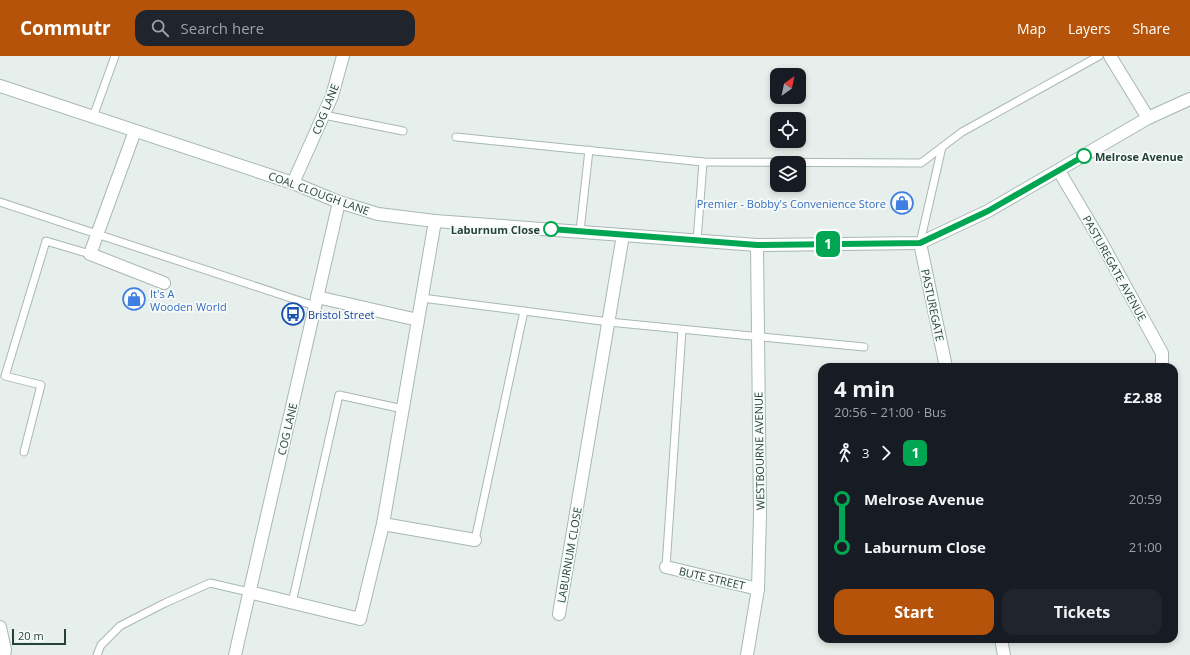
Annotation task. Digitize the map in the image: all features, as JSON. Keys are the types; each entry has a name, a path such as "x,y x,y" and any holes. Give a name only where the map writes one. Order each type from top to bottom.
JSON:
{"street":[{"name":"COG LANE","path":"293,183 332,96 343,56"},
{"path":"1110,56 1148,118"},
{"name":"COAL CLOUGH LANE","path":"0,86 293,183 339,202 378,214 435,221 757,245 920,243 988,211 1148,118 1190,99"},
{"path":"135,131 90,254 164,284"},
{"name":"PASTUREGATE AVENUE","path":"1059,171 1100,240 1162,353 1162,363"},
{"name":"COG LANE","path":"235,655 339,202"},
{"path":"249,592 360,619 383,524 435,221"},
{"name":"LABURNUM CLOSE","path":"559,614 623,235"},
{"name":"PASTUREGATE","path":"920,243 945,363"},
{"name":"WESTBOURNE AVENUE","path":"747,655 758,589 760,515 757,245"},
{"path":"316,302 418,320"},
{"path":"383,524 475,540"},
{"name":"BUTE STREET","path":"666,567 758,589"},
{"path":"0,627 5,650 4,655"},
{"path":"1002,643 1004,655"}],"lane":[{"path":"93,117 115,56"},
{"path":"456,137 704,162 921,163 962,132 1099,56"},
{"path":"324,115 403,131"},
{"path":"920,243 942,147"},
{"path":"580,231 589,150"},
{"path":"697,241 704,162"},
{"path":"0,202 97,234 316,302"},
{"path":"24,452 41,386 5,376 46,241 90,254"},
{"path":"422,298 609,322 864,347"},
{"path":"475,540 524,311"},
{"path":"666,567 682,330"},
{"path":"292,603 339,395 403,409"},
{"path":"97,655 101,645 120,626 165,603 210,583 249,592"}],"bus line":[{"name":"1","path":"551,229 757,245 920,243 988,211 1084,156"}],"place":[{"name":"Melrose Avenue","path":"1084,156"},
{"name":"Premier - Bobby's Convenience Store","path":"902,203"},
{"name":"Laburnum Close","path":"551,229"},
{"name":"It's A Wooden World","path":"134,299"},
{"name":"Bristol Street","path":"293,314"}]}
